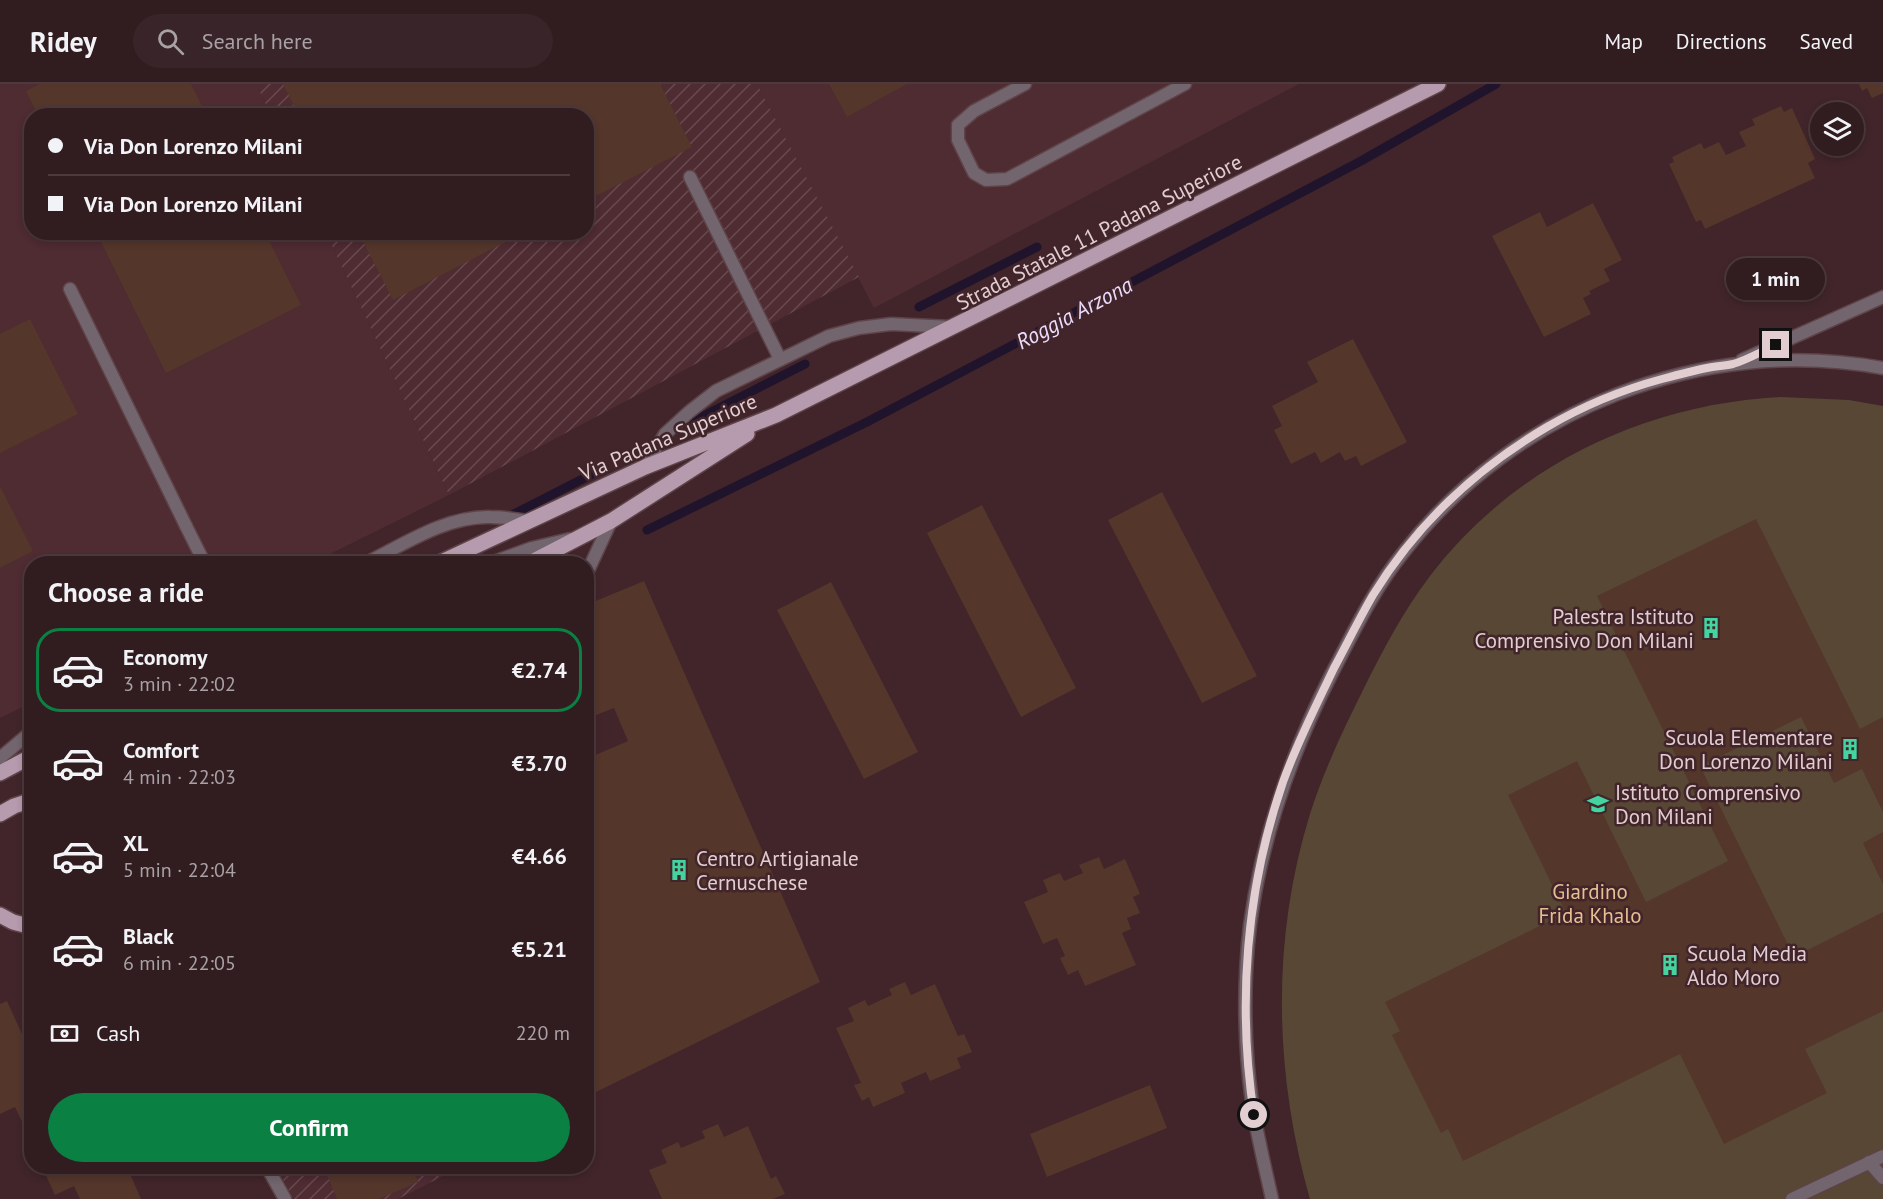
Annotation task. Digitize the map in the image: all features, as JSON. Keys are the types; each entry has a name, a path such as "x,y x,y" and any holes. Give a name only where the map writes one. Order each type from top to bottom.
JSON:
{"main road":[{"name":"Strada Statale 11 Padana Superiore","path":"776,416 1438,84"},
{"name":"Via Padana Superiore","path":"453,556 645,467 776,416"},
{"name":"Via Padana Superiore","path":"544,556 611,521 776,416"},
{"path":"0,772 24,760"},
{"path":"0,814 24,803"},
{"path":"1,916 24,925"}],"street":[{"path":"1025,84 974,111 958,125 958,140 974,173 986,180 1007,179 1185,84"},
{"path":"690,177 780,359"},
{"path":"70,289 201,556"},
{"path":"1732,364 1883,297"},
{"path":"645,467 665,434 688,412 716,391 829,336 859,328 891,324 955,327"},
{"path":"1272,1199 1256,1128 1247,1053 1246,978 1254,902 1263,853 1284,781 1303,734 1362,615 1402,554 1433,517 1468,483 1507,452 1569,414 1614,394 1684,373 1732,364 1805,360 1883,368"},
{"path":"380,556 441,526 457,521 489,517 527,521"},
{"path":"594,558 611,521"},
{"name":"Via Padana Superiore","path":"510,556 532,548 584,536"},
{"path":"0,758 24,738"},
{"path":"1792,1199 1883,1156"},
{"path":"1869,1162 1883,1178"},
{"path":"271,1174 285,1199"}],"shaded area":[{"path":"0,84 256,84 268,108 24,108 24,240 329,240 449,495 326,556 24,556 24,706 0,718"},
{"path":"256,84 757,84 859,277 449,495 329,240 594,240 594,108 268,108"},
{"path":"757,84 1299,84 874,308"},
{"path":"280,1174 447,1174 398,1199 294,1199"}],"green space":[{"name":"Giardino Frida Khalo","path":"1781,397 1849,400 1883,406 1883,1199 1310,1199 1289,1103 1284,1055 1283,958 1288,910 1297,862 1322,781 1372,672 1395,630 1430,576 1464,537 1501,503 1542,473 1586,448 1632,428 1680,412 1730,402"}],"building":[{"path":"39,84 191,84 203,108 34,108 26,91"},
{"path":"283,84 660,84 692,147 594,197 594,108 295,108"},
{"path":"829,84 907,84 847,117"},
{"path":"1859,84 1883,84 1883,93 1872,98 1867,88 1862,91"},
{"path":"1781,106 1784,112 1792,108 1810,148 1810,156 1814,156 1815,159 1808,163 1815,178 1705,229 1701,220 1696,222 1669,164 1674,162 1672,157 1701,143 1704,149 1719,142 1726,155 1746,146 1739,132 1755,125 1752,119"},
{"path":"1593,203 1622,260 1604,269 1610,281 1589,291 1591,294 1583,298 1591,314 1544,337 1492,236 1540,212 1547,227"},
{"path":"100,240 269,240 301,305 166,373"},
{"path":"362,240 509,240 393,300"},
{"path":"30,319 78,414 0,453 0,334"},
{"path":"1353,339 1407,442 1361,466 1356,456 1345,461 1340,452 1321,463 1315,452 1291,464 1274,430 1282,426 1272,406 1318,382 1307,362"},
{"path":"0,486 33,551 0,568"},
{"path":"1162,492 1257,676 1202,703 1108,520"},
{"path":"982,505 1076,688 1021,717 927,533"},
{"name":"Scuola Media Aldo Moro","path":"1756,519 1860,729 1883,717 1883,812 1862,769 1834,783 1801,717 1700,766 1794,957 1883,912 1883,1011 1805,1049 1827,1093 1724,1144 1680,1054 1463,1161 1448,1129 1441,1133 1392,1035 1400,1031 1385,1002 1566,913 1508,795 1577,761 1646,902 1728,861 1597,596"},
{"name":"Centro Artigianale Cernuschese","path":"644,581 820,982 594,1093 594,756 628,741 614,708 594,716 594,602"},
{"path":"831,582 918,752 864,779 777,610"},
{"path":"1883,832 1883,884 1863,843"},
{"path":"1099,857 1104,869 1125,859 1140,894 1133,897 1140,913 1127,918 1131,929 1122,933 1136,965 1085,986 1078,970 1068,975 1060,958 1065,956 1057,938 1043,944 1024,902 1048,892 1043,880 1060,873 1064,881 1083,873 1079,865"},
{"path":"905,982 911,995 935,984 958,1036 964,1034 972,1052 957,1058 961,1068 930,1081 926,1072 901,1083 905,1093 873,1107 869,1097 862,1101 854,1085 861,1083 836,1028 854,1021 848,1008 865,1000 868,1006 892,995 889,989"},
{"path":"7,1001 24,1038 24,1126 15,1107 0,1114 0,1004"},
{"path":"1150,1085 1167,1128 1047,1177 1030,1134"},
{"path":"718,1124 724,1137 748,1126 771,1179 776,1176 785,1194 773,1199 662,1199 649,1170 667,1163 661,1150 678,1142 681,1148 705,1138 702,1131"},
{"path":"45,1174 130,1174 141,1199 80,1199 74,1186 55,1195"},
{"path":"327,1174 415,1174 418,1182 379,1199 337,1199"}],"waterway":[{"name":"Roggia Arzona","path":"647,530 867,422 1361,161 1496,84"},
{"path":"919,307 1037,247"},
{"path":"688,424 805,364"},
{"path":"514,514 604,468"}],"place":[{"name":"Palestra Istituto Comprensivo Don Milani","path":"1711,628"},
{"name":"Scuola Elementare Don Lorenzo Milani","path":"1850,749"},
{"name":"Istituto Comprensivo Don Milani","path":"1598,804"},
{"name":"Centro Artigianale Cernuschese","path":"679,870"},
{"name":"Scuola Media Aldo Moro","path":"1670,965"}],"route":[{"path":"1254,1115 1247,1053 1246,978 1250,927 1263,853 1276,804 1303,734 1362,615 1387,574 1417,535 1450,499 1507,452 1548,426 1614,394 1684,373 1732,364 1776,345"}]}
